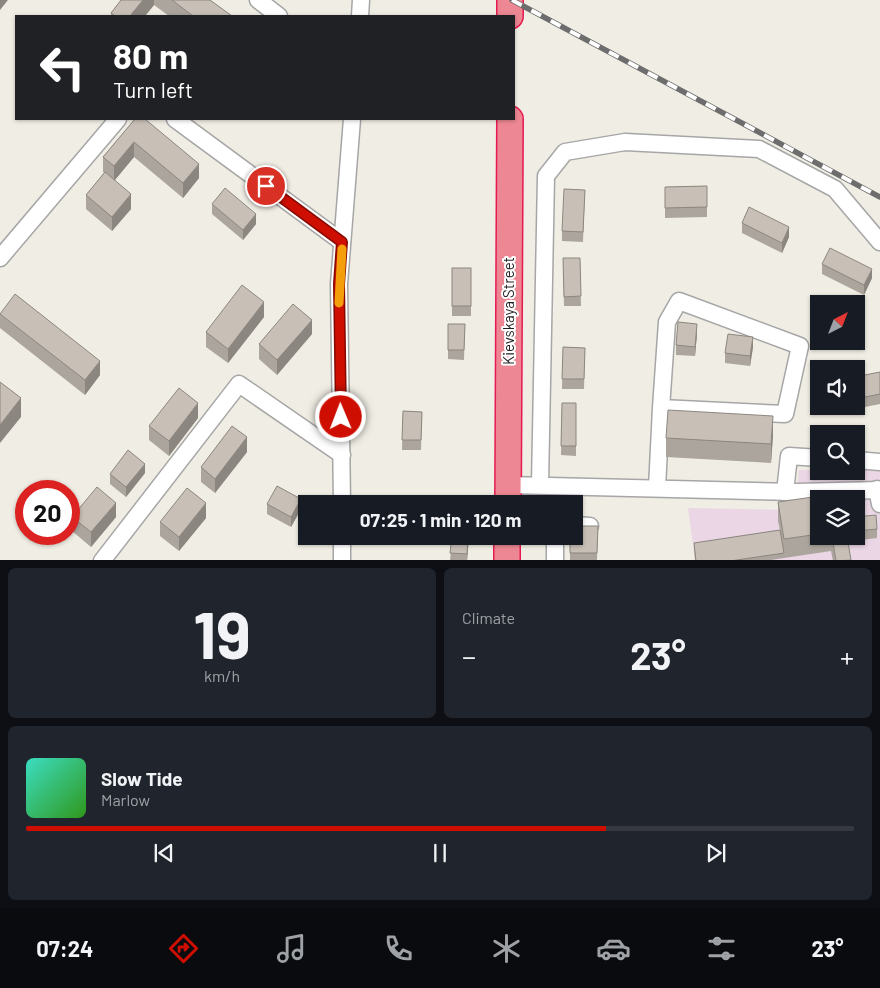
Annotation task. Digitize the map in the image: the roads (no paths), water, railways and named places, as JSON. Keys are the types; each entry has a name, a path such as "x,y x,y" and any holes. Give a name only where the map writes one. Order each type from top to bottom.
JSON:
{"highway":[{"path":"510,0 510,15"},
{"name":"Kievskaya Street","path":"508,494 510,120"},
{"path":"507,545 507,560"}],"lane":[{"path":"258,0 278,15"},
{"path":"360,15 361,0"},
{"path":"0,258 117,120"},
{"path":"176,120 342,242"},
{"path":"342,495 339,284 352,120"},
{"path":"540,485 546,176 565,152 625,142 759,149 835,189 880,242"},
{"path":"657,488 661,408 667,322 679,301 800,346 785,414 661,408"},
{"path":"102,560 239,384 342,455"},
{"path":"785,492 789,456 810,457"},
{"path":"865,461 880,462"},
{"path":"508,494 540,485 879,494"},
{"path":"342,545 342,560"},
{"path":"554,560 555,545"}],"railway":[{"path":"512,0 880,197"}]}
